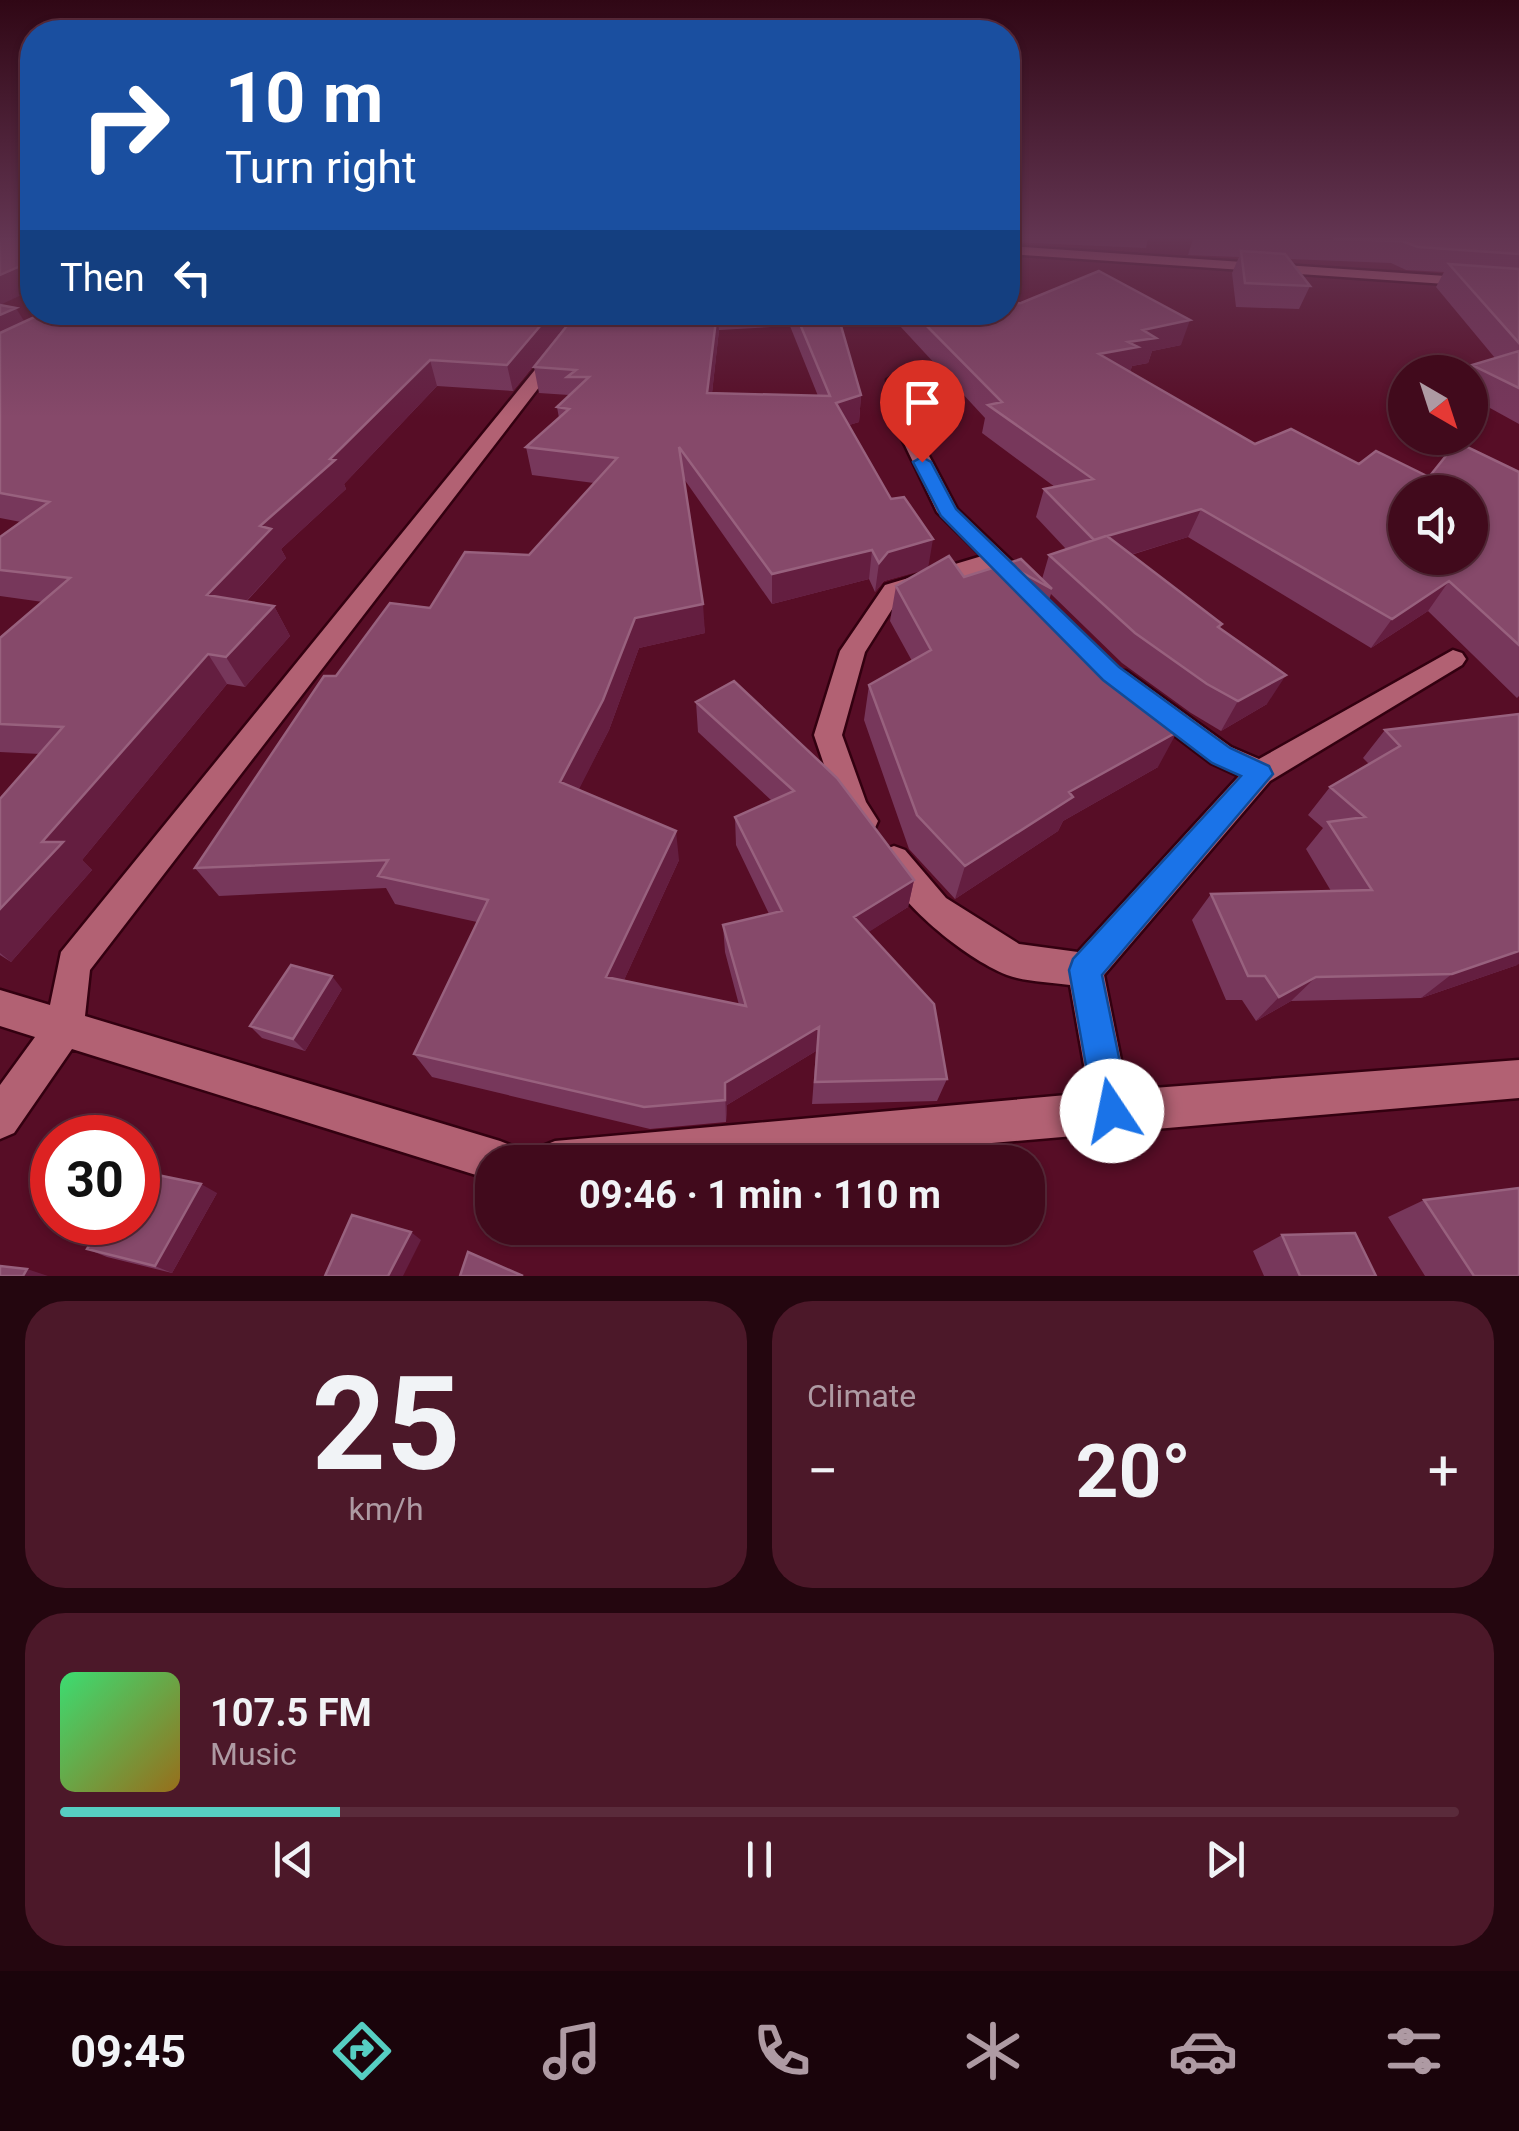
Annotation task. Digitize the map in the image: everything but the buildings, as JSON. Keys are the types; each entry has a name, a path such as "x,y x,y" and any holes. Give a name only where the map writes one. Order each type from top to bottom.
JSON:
{"main road":[{"path":"0,358 67,325"}],"street":[{"path":"0,1120 65,1026 73,964 580,325"},
{"path":"896,380 910,437 948,512 1027,587"},
{"path":"998,559 893,590 853,651 828,735 853,810 934,909 1013,960 1085,970"},
{"path":"1085,970 1260,774 1453,659"},
{"path":"1100,662 1221,755 1260,774"},
{"path":"1085,970 1112,1111"},
{"path":"0,1008 475,1154"},
{"path":"741,1145 1519,1079"}],"route":[{"path":"922,462 948,512 1056,615 1111,674 1221,755 1260,774 1085,970 1112,1111"}]}
